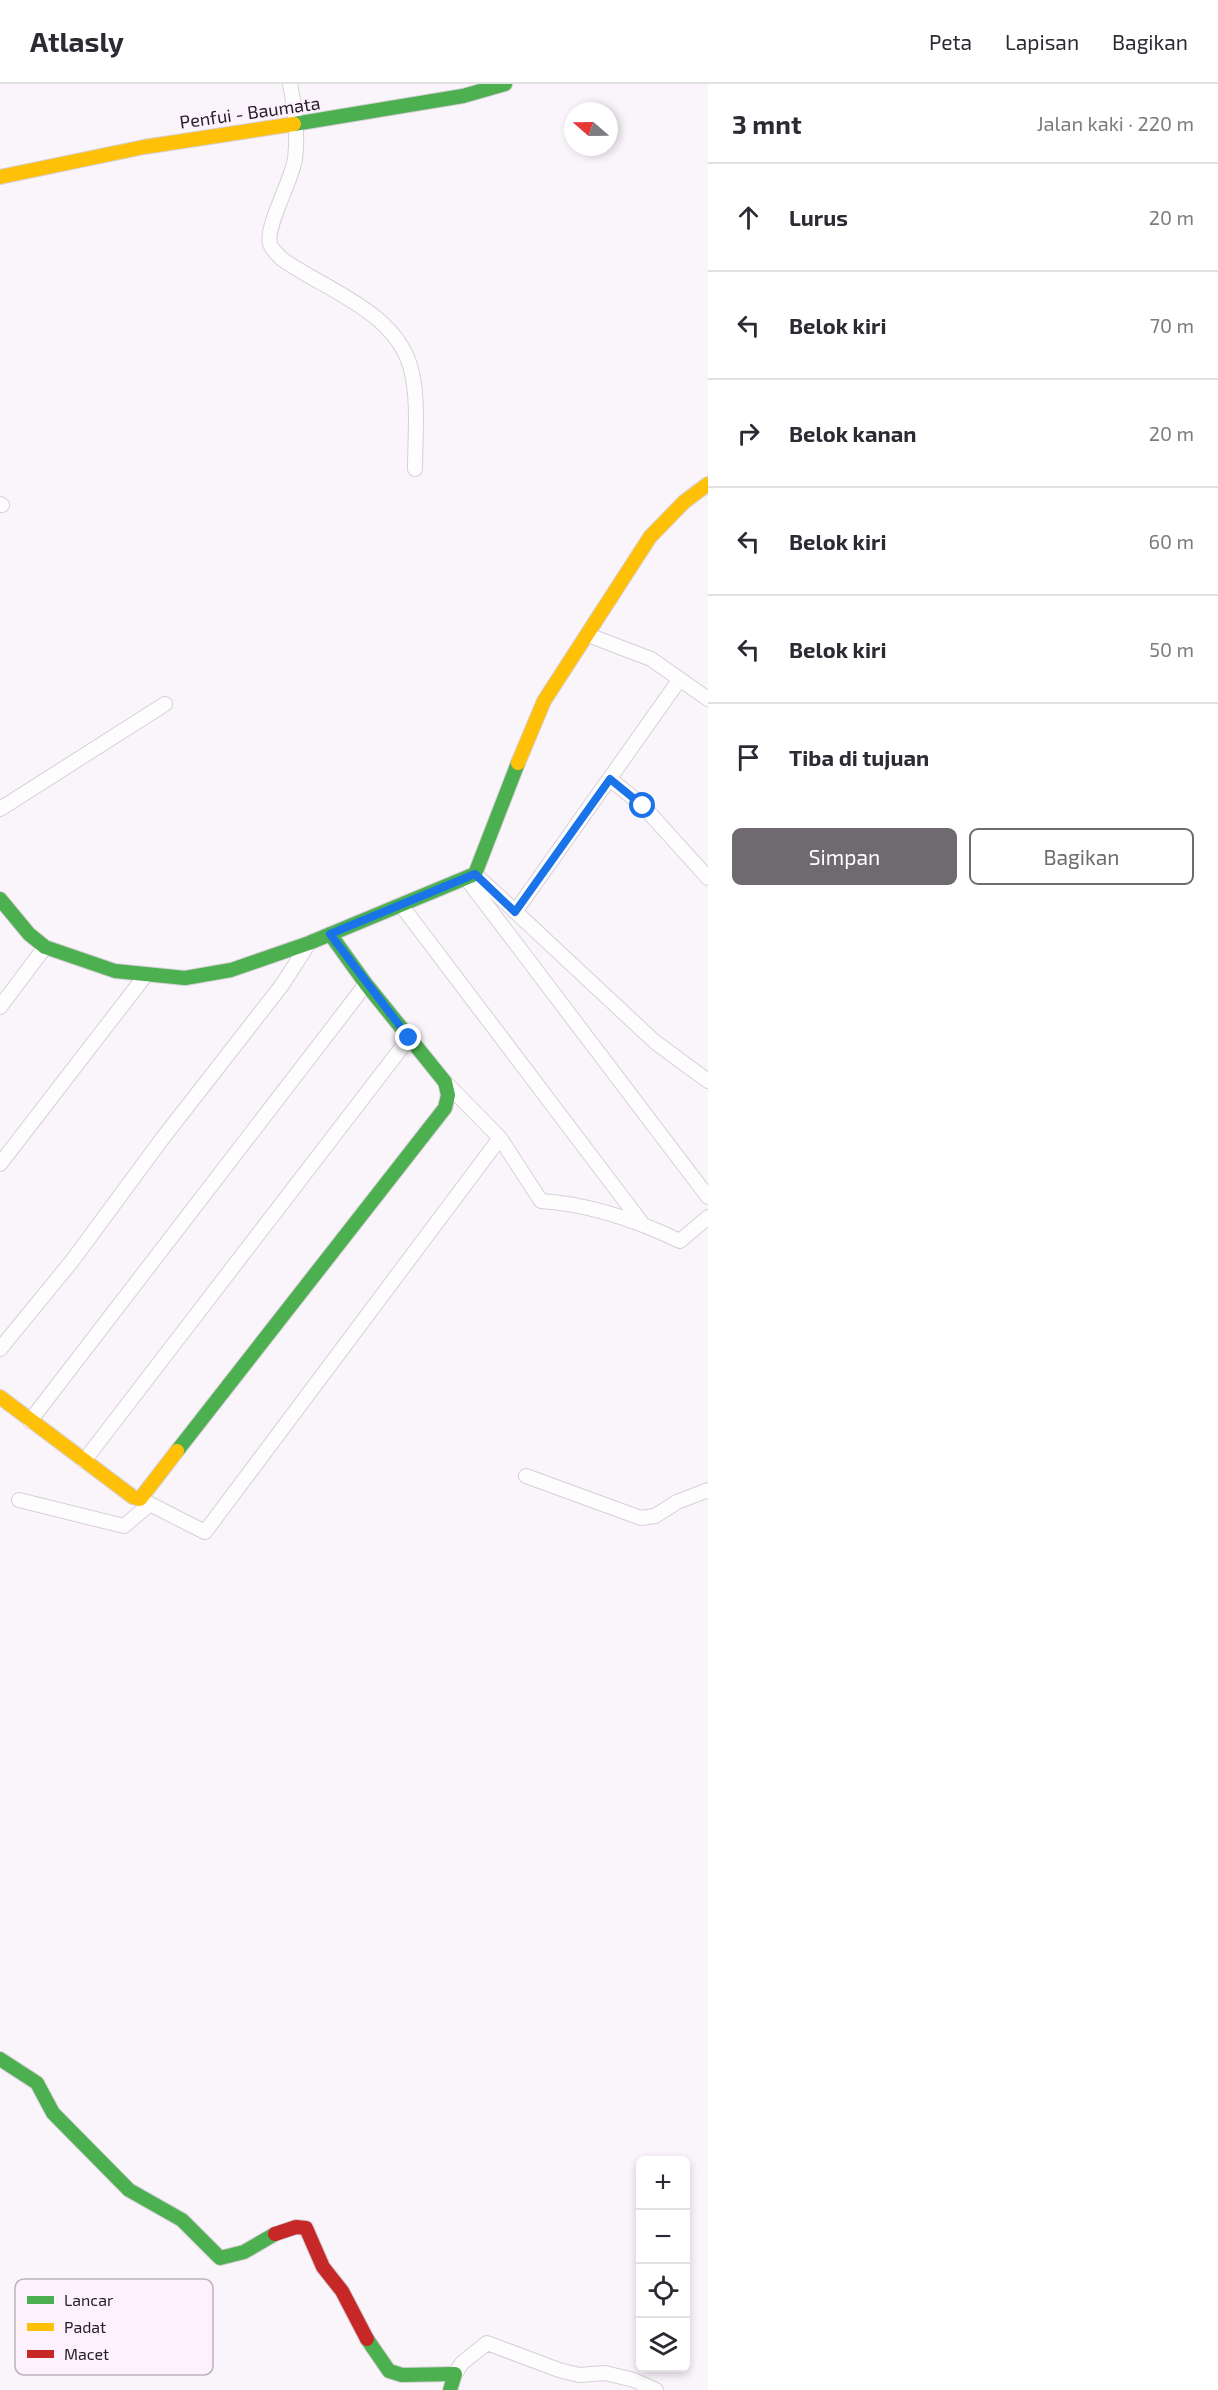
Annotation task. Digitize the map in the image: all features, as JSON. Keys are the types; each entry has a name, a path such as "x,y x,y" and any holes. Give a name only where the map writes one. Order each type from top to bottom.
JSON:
{"street":[{"path":"290,84 296,125 295,162 269,242 273,251 282,259 382,323 404,351 411,369 413,388 415,469"},
{"name":"Penfui - Baumata","path":"0,177 144,147 296,125 462,96 505,84"},
{"path":"0,899 29,934 45,947 116,971 145,976 185,978 231,970 309,943 471,876 544,701 650,537 687,499 708,484"},
{"path":"588,635 651,659 708,699"},
{"path":"515,912 680,679"},
{"path":"0,809 165,704"},
{"path":"610,779 643,806 708,878"},
{"path":"471,876 542,934 655,1042 708,1082"},
{"path":"471,876 708,1197"},
{"path":"401,905 641,1222"},
{"path":"330,934 366,984 445,1082 500,1138 541,1201 572,1203 641,1222 680,1241 708,1216"},
{"path":"0,1349 72,1261 162,1139 282,985 309,943"},
{"path":"0,1007 45,947"},
{"path":"0,1164 145,976"},
{"path":"30,1421 366,984"},
{"path":"84,1461 409,1038"},
{"path":"19,1500 124,1526 445,1108 448,1095 445,1082"},
{"path":"0,1397 133,1497 206,1532 500,1138"},
{"path":"526,1476 642,1518 655,1516 678,1502 708,1490"},
{"path":"0,2059 37,2083 53,2113 129,2190 182,2220 220,2258 229,2258 256,2247 290,2226 306,2228 312,2236 322,2266 342,2291 369,2344 389,2371 402,2375 455,2374"},
{"path":"450,2390 455,2374 462,2363 487,2343 572,2374 605,2373 634,2380 656,2390"}],"traffic: fast":[{"path":"294,124 463,96 505,84"},
{"path":"0,899 29,934 45,947 115,971 185,978 231,970 309,943 475,874 518,763"},
{"path":"177,1451 445,1108 448,1095 445,1082 366,984 330,934"},
{"path":"0,2059 37,2083 53,2113 129,2190 182,2220 220,2258 244,2252 275,2234"},
{"path":"367,2339 389,2371 402,2375 455,2374 450,2390"}],"traffic: slow":[{"path":"0,177 144,147 294,124"},
{"path":"518,763 544,701 650,537 684,502 708,484"},
{"path":"0,1397 133,1497 140,1499 177,1451"}],"traffic: jam":[{"path":"275,2234 296,2227 306,2228 323,2267 342,2291 367,2339"}],"route":[{"path":"409,1038 330,934 475,874 515,912 610,779 643,806"}]}
